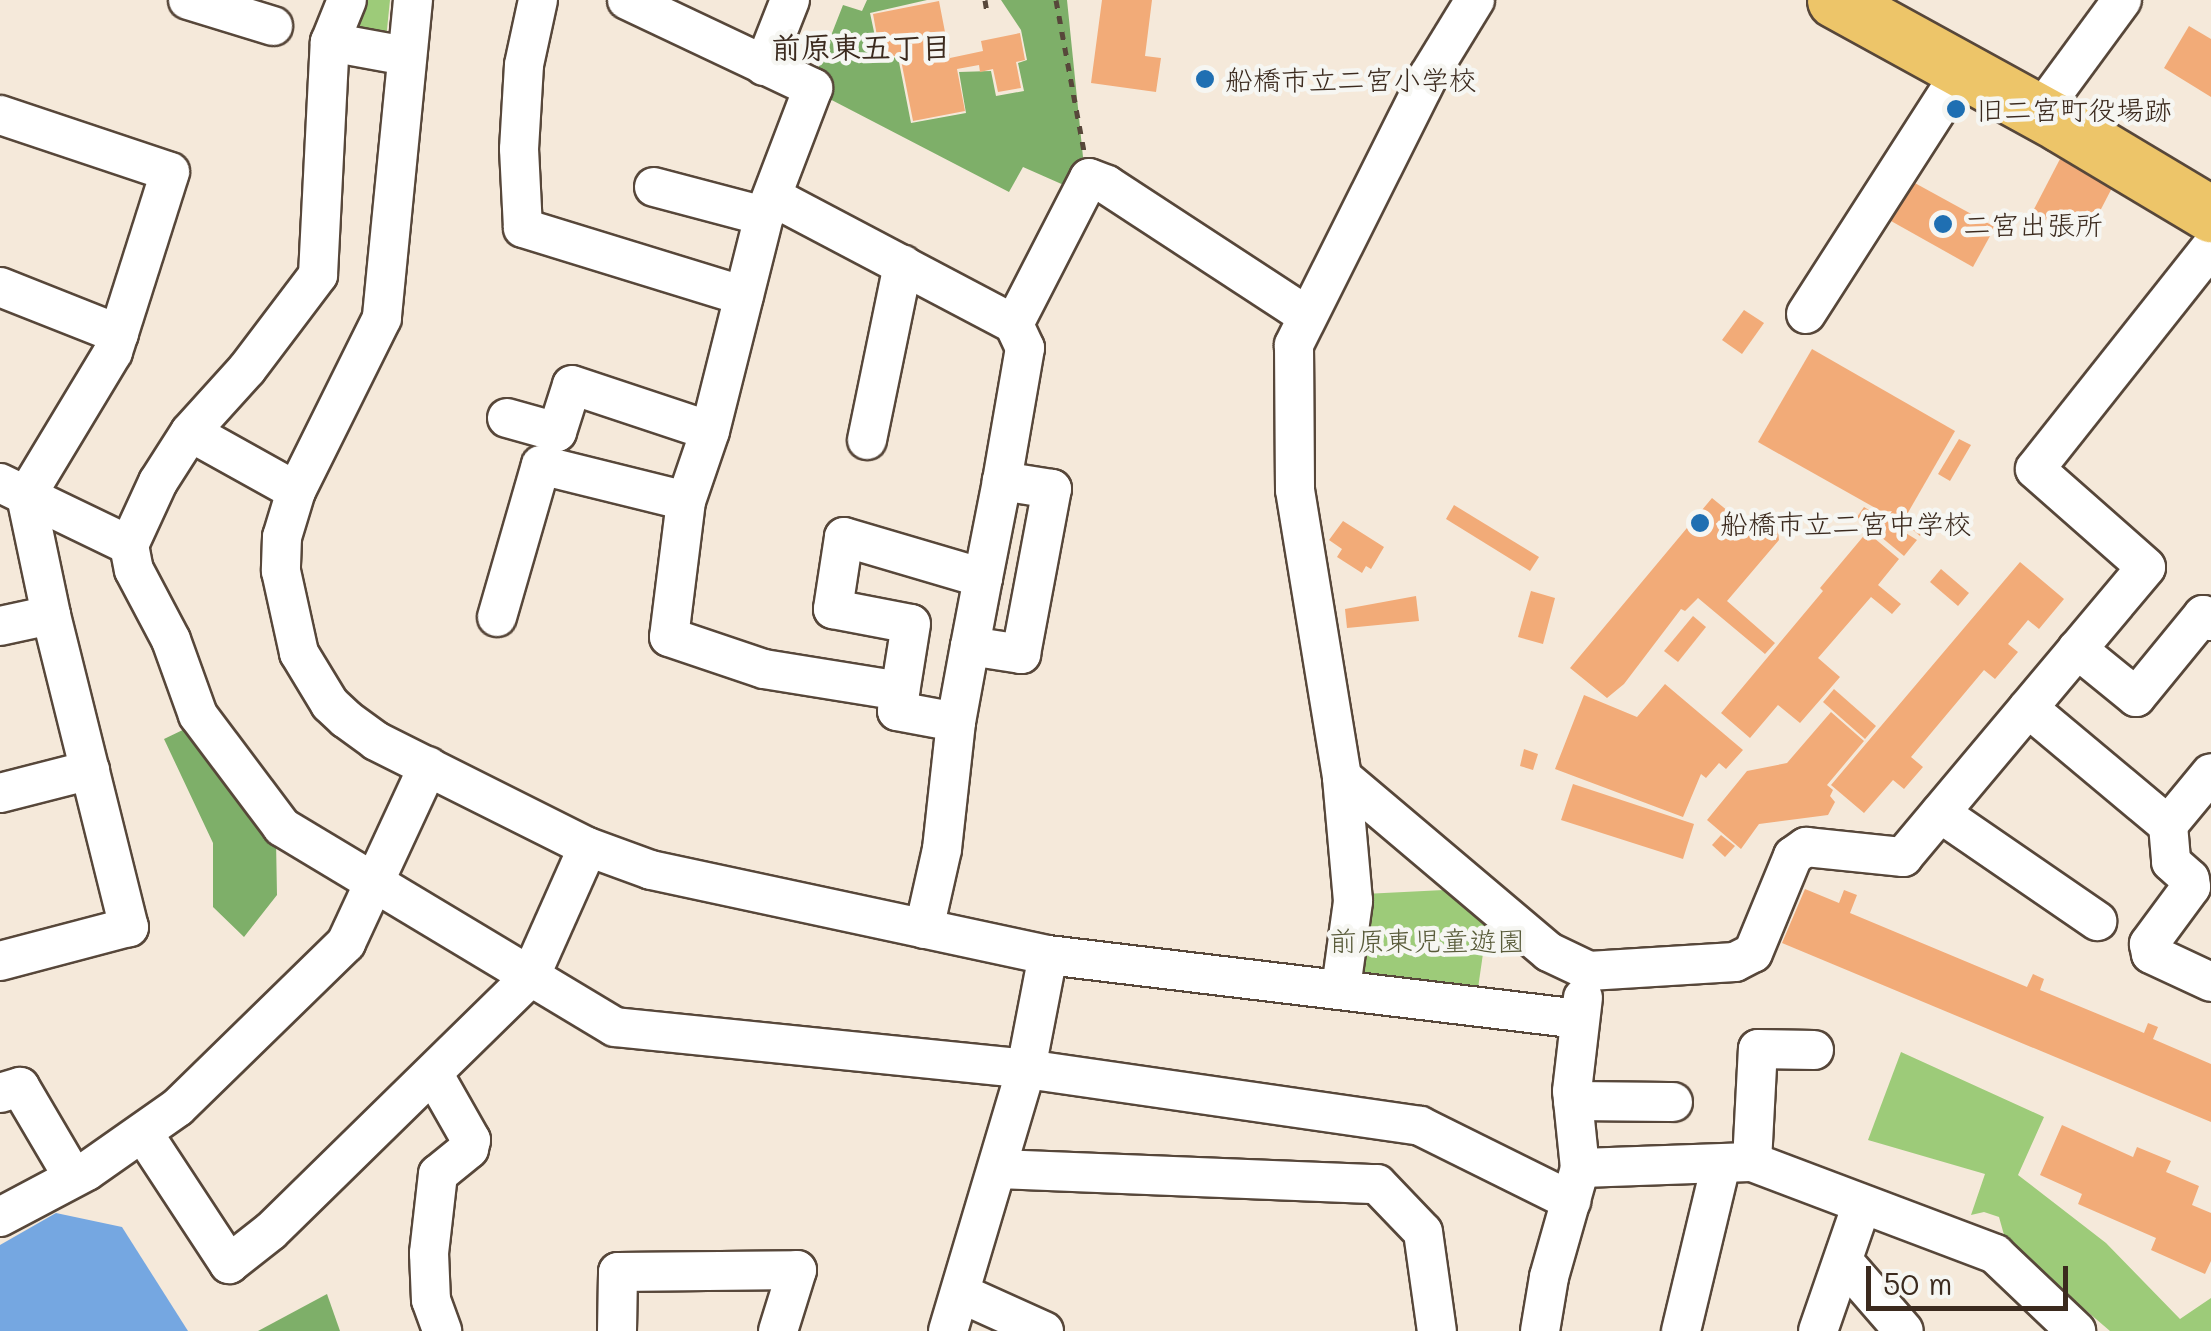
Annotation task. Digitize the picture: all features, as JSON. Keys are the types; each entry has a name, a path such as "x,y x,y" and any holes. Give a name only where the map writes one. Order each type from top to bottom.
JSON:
{"highway":[{"path":"1835,0 2039,112 2211,214"}],"street":[{"path":"188,0 273,26"},
{"path":"346,0 330,42 318,275 247,369 190,432 158,482 130,546 134,570 171,640 198,715 282,826 373,885 615,1026 1026,1070 1420,1126 1576,1185 1736,1164 1862,1204 1995,1254 2076,1331"},
{"path":"413,0 382,318 296,491 282,537 281,571 299,653 330,704 346,719 376,741 588,847 651,870 1048,955 1579,1019"},
{"path":"538,0 523,82 519,149 524,228 744,296"},
{"path":"627,0 813,88 769,206 710,431 686,501 669,637 764,669 900,691"},
{"path":"764,66 790,0"},
{"path":"1341,988 1353,901 1342,777 1296,490 1294,346 1306,315 1430,75 1476,0"},
{"path":"2039,112 2122,0"},
{"path":"330,42 406,56"},
{"path":"1806,314 1962,71"},
{"path":"0,115 170,172 113,352 13,489"},
{"path":"1014,324 1089,178 1107,184 1306,315"},
{"path":"654,187 769,206 903,265 1014,324 1025,348 956,722 942,849 924,928"},
{"path":"1342,777 1549,952 1589,972 1735,962 1753,954 1794,856 1806,847 1903,857 2146,567 2034,469 2211,246"},
{"path":"867,440 903,265"},
{"path":"0,286 119,334"},
{"path":"507,418 557,432 572,384 710,431"},
{"path":"190,432 296,491"},
{"path":"498,617 541,465 686,501"},
{"path":"970,646 1021,654 1052,490 1002,481"},
{"path":"13,489 130,546"},
{"path":"0,961 130,927 50,615 13,489"},
{"path":"956,722 897,711 911,624 833,609 844,537 984,578"},
{"path":"0,626 50,615"},
{"path":"2077,649 2136,697 2203,615 2211,621"},
{"path":"2028,708 2168,825"},
{"path":"0,1217 143,1133 178,1107 346,942 428,766"},
{"path":"0,793 90,770"},
{"path":"2211,774 2168,825 2171,862 2190,879 2190,886 2150,944 2151,954 2211,982"},
{"path":"1940,814 2097,920"},
{"path":"143,1133 230,1264 271,1231 530,977 588,847"},
{"path":"948,1331 1026,1070 1048,955"},
{"path":"1540,1331 1549,1278 1576,1185 1573,1101 1579,1019 1589,972"},
{"path":"1681,1331 1736,1164 1758,1048 1814,1050"},
{"path":"434,1075 470,1140 469,1150 438,1174 429,1253 431,1300 442,1331"},
{"path":"0,1093 20,1087 72,1176"},
{"path":"1573,1101 1673,1102"},
{"path":"999,1169 1376,1184 1423,1232 1437,1331"},
{"path":"1818,1331 1862,1204"},
{"path":"1844,1262 1904,1331"},
{"path":"617,1331 618,1272 797,1270 778,1331"},
{"path":"962,1294 1044,1331"}],"path":[{"path":"985,0 988,13"},
{"path":"1056,0 1089,178"}],"green space":[{"path":"352,0 390,0 386,39 350,33"},
{"path":"867,0 927,0 870,13 880,60 898,57 911,123 966,113 959,72 991,71 996,96 1024,91 1018,63 1027,60 1021,30 1001,0 1067,0 1083,157 1066,186 1023,167 1009,192 822,95 816,74 843,5 862,11"},
{"path":"191,726 276,840 277,895 244,937 213,907 213,843 164,739"},
{"name":"前原東児童遊園","path":"1444,890 1487,926 1477,995 1363,982 1355,972 1364,894"},
{"path":"1901,1052 2044,1117 2018,1175 2106,1243 2180,1319 2211,1298 2211,1331 2110,1331 2006,1242 1999,1217 1984,1212 1971,1215 1985,1174 1868,1140"},
{"path":"327,1294 340,1331 258,1331"}],"water":[{"path":"56,1213 122,1227 188,1331 0,1331 0,1245"}],"building":[{"path":"1102,0 1152,0 1145,56 1161,58 1156,92 1091,83"},
{"path":"939,1 950,58 983,51 981,41 1020,33 1025,60 1016,62 1021,88 998,92 993,69 980,72 979,65 957,69 965,111 913,121 900,55 881,58 873,14"},
{"path":"2189,26 2211,39 2211,97 2164,68"},
{"path":"2060,159 2113,186 2085,240 2032,213"},
{"path":"1913,182 1995,227 1973,267 1891,221"},
{"path":"1744,310 1764,323 1742,354 1722,340"},
{"path":"1812,349 1955,431 1902,523 1758,442"},
{"path":"1959,439 1971,445 1950,481 1938,474"},
{"path":"1712,498 1750,529 1756,521 1777,521 1779,540 1727,601 1775,643 1765,654 1698,598 1685,611 1681,609 1624,684 1607,698 1570,668"},
{"path":"1454,505 1539,557 1530,571 1446,519"},
{"path":"1864,507 1917,540 1904,556 1857,517"},
{"path":"1343,521 1384,547 1371,569 1366,566 1362,573 1337,557 1342,549 1329,540"},
{"path":"1919,521 1927,526 1920,536 1913,530"},
{"path":"1867,532 1899,559 1878,585 1901,604 1892,614 1871,597 1818,658 1840,677 1800,723 1778,705 1750,738 1721,713"},
{"path":"2020,562 2064,599 2039,629 2028,620 2008,644 2018,652 1995,679 1984,670 1911,757 1923,767 1904,789 1893,780 1864,813 1831,785"},
{"path":"1941,569 1969,593 1958,606 1930,582"},
{"path":"1531,591 1555,598 1543,644 1518,637"},
{"path":"1416,596 1419,621 1347,628 1345,609"},
{"path":"1693,616 1706,627 1678,662 1664,651"},
{"path":"1665,684 1743,750 1726,769 1719,763 1706,778 1701,774 1683,817 1555,769 1584,695 1637,717"},
{"path":"1834,689 1876,726 1865,739 1823,702"},
{"path":"1831,712 1864,741 1827,785 1833,790 1830,796 1835,802 1828,815 1759,824 1741,849 1707,820 1747,771 1787,763"},
{"path":"1524,749 1538,754 1533,770 1520,766"},
{"path":"1573,784 1694,824 1683,859 1561,820"},
{"path":"1721,835 1735,846 1725,857 1712,845"},
{"path":"1805,889 1839,903 1844,890 1857,895 1850,913 2027,987 2033,974 2044,979 2040,990 2144,1033 2148,1023 2158,1027 2153,1039 2211,1064 2211,1122 1782,943"},
{"path":"2062,1125 2133,1157 2137,1147 2171,1161 2166,1172 2199,1186 2192,1205 2211,1213 2211,1261 2205,1274 2151,1250 2156,1238 2078,1204 2082,1194 2040,1175"}],"place":[{"name":"船橋市立二宮小学校","path":"1205,79"},
{"name":"旧二宮町役場跡","path":"1956,109"},
{"name":"二宮出張所","path":"1943,224"},
{"name":"船橋市立二宮中学校","path":"1700,523"}],"district":[{"name":"前原東五丁目","path":"861,46"}]}
